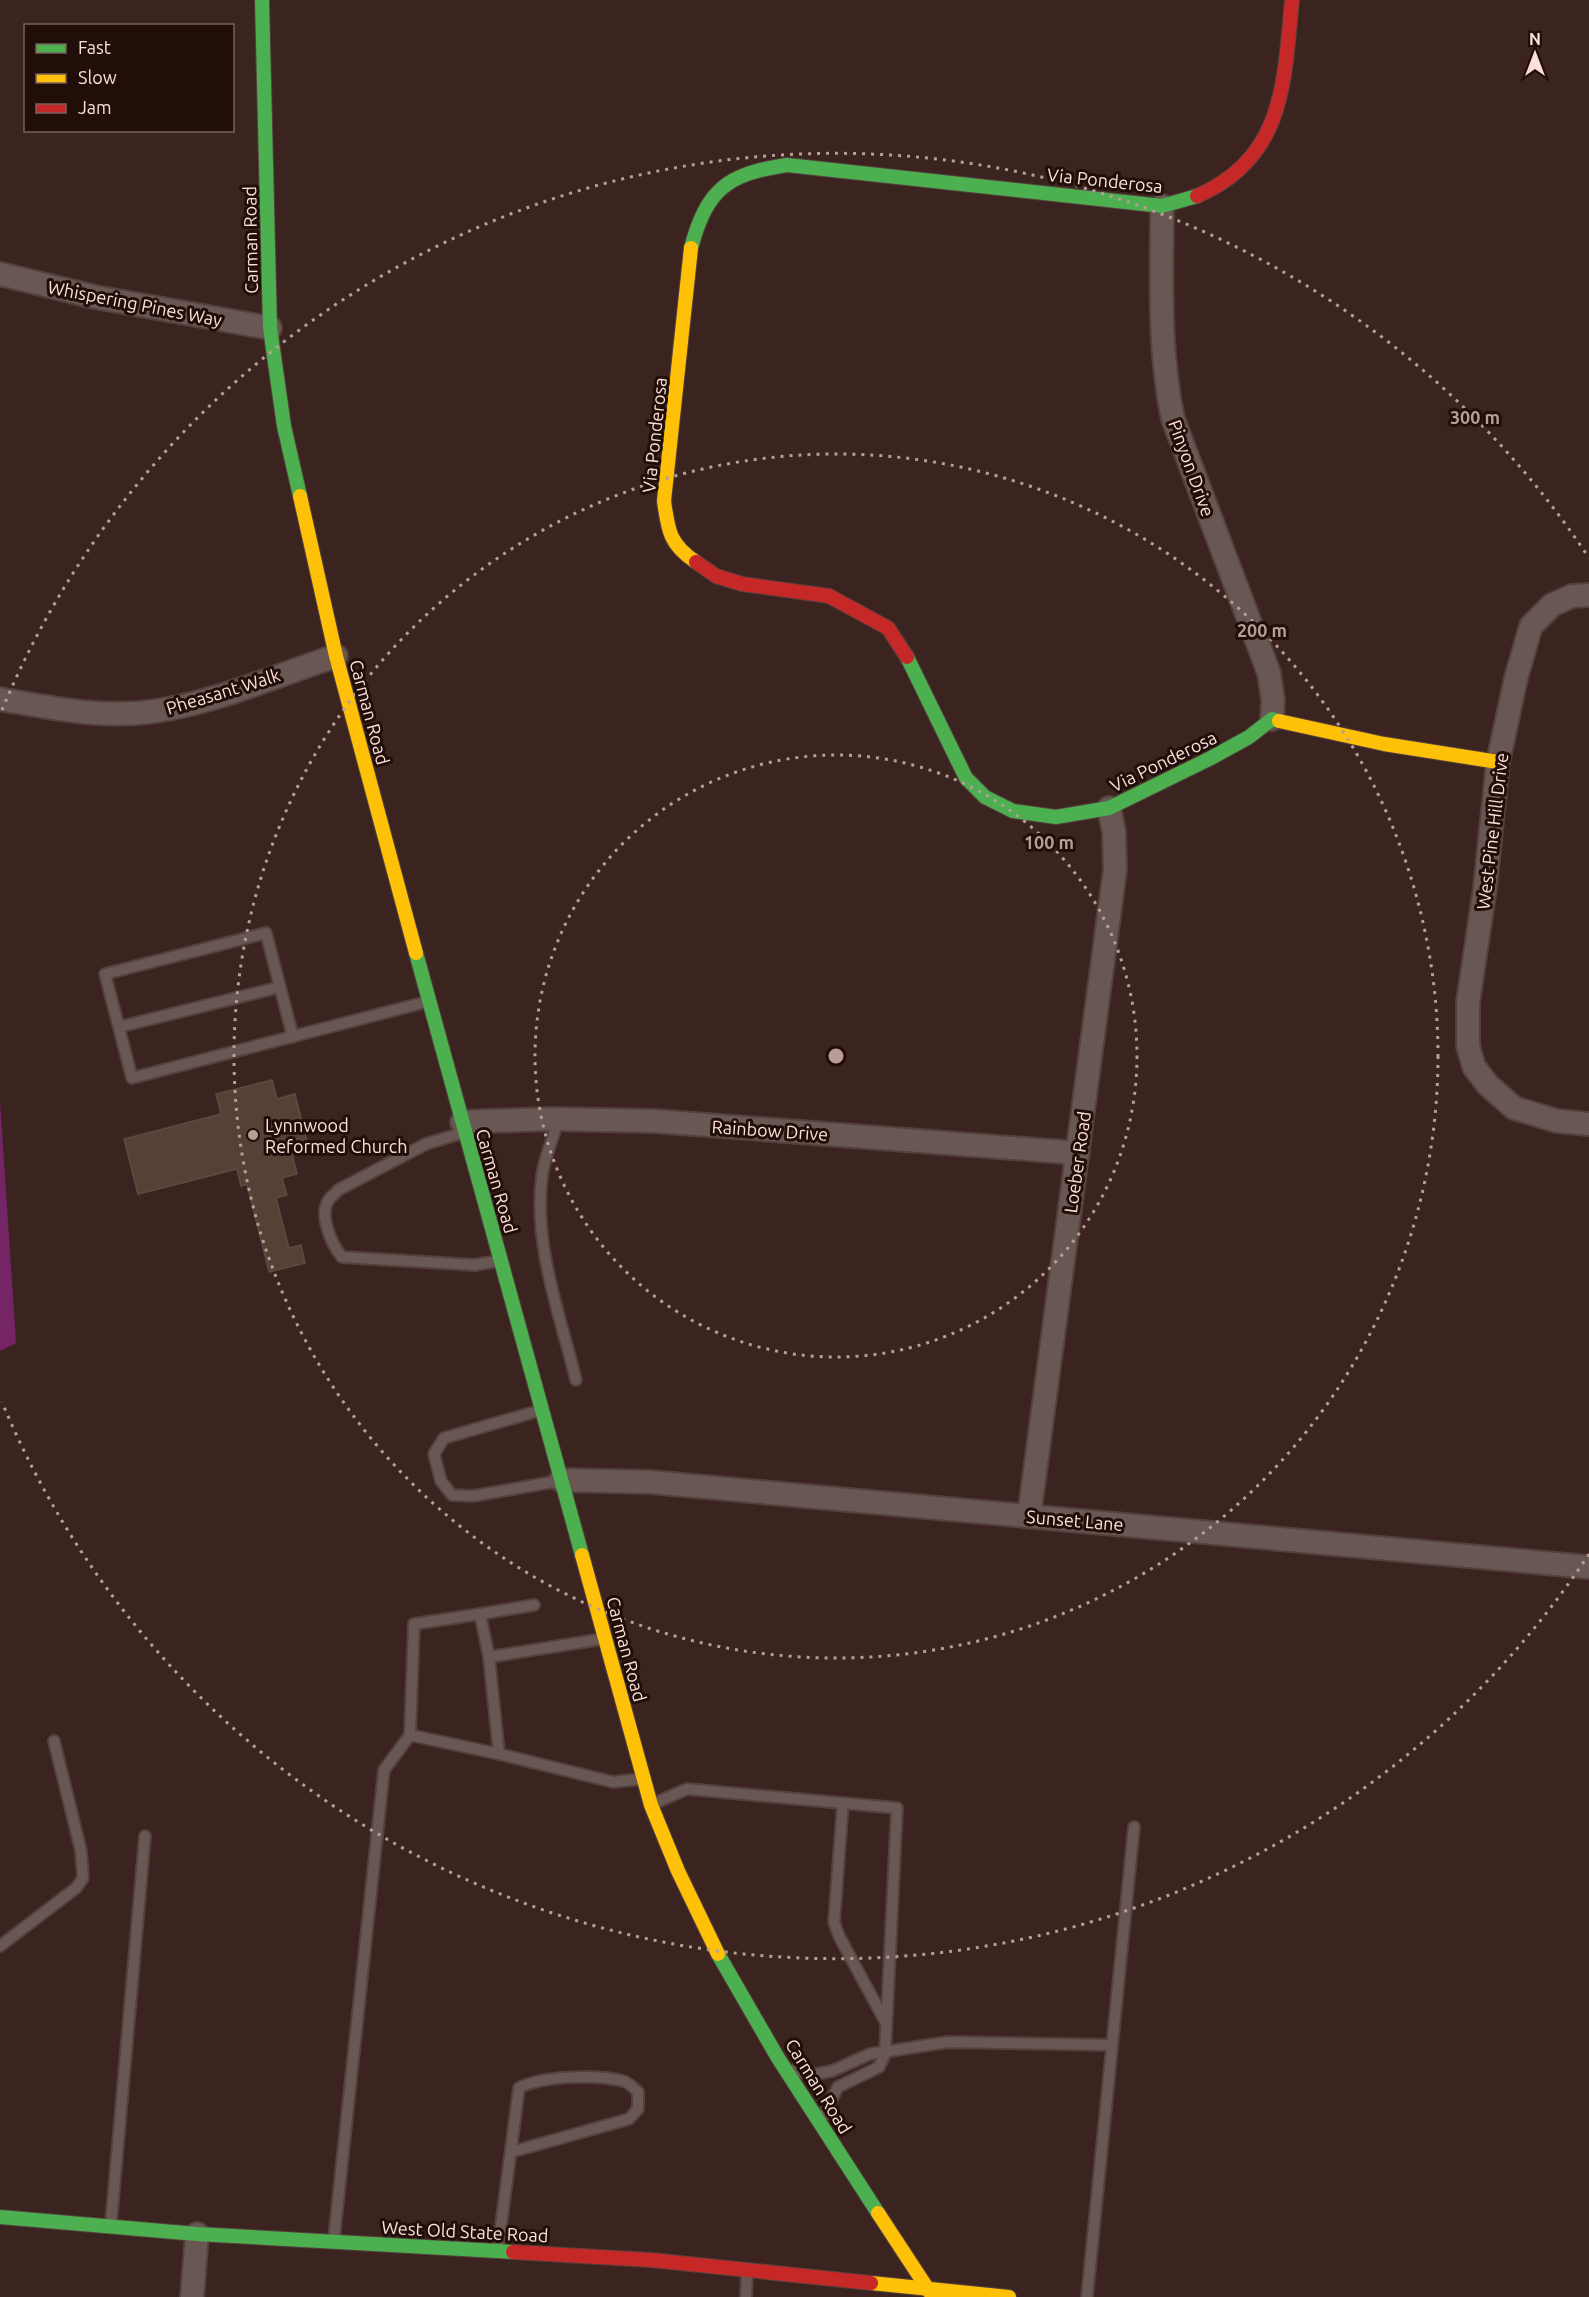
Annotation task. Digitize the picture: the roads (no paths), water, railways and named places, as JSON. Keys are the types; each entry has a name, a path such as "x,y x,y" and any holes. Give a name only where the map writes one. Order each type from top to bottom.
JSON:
{"street":[{"name":"Carman Road","path":"262,0 270,328 284,426 336,656 463,1127 651,1805 674,1867 706,1934 785,2068 931,2293"},
{"name":"Via Ponderosa","path":"1272,719 1249,737 1211,758 1109,808 1056,817 1013,811 985,797 966,777 911,663 888,628 829,596 779,587 742,584 716,576 679,551 668,529 664,501 692,248 699,218 710,197 728,182 759,168 787,165 1162,206 1188,202 1220,187 1247,162 1266,137 1276,114 1282,87 1292,0"},
{"name":"Pinyon Drive","path":"1162,206 1161,330 1166,384 1177,429 1269,673 1273,700 1272,719"},
{"name":"Whispering Pines Way","path":"0,274 95,297 270,328"},
{"name":"West Pine Hill Drive","path":"1589,595 1572,596 1552,605 1531,626 1516,678 1498,762 1485,888 1468,1002 1468,1046 1474,1067 1488,1085 1514,1108 1557,1121 1589,1124"},
{"name":"Pheasant Walk","path":"0,699 78,713 155,711 197,703 336,656"},
{"path":"1272,719 1326,734 1378,744 1498,762"},
{"name":"Loeber Road","path":"1029,1516 1115,870 1114,832 1109,808"},
{"name":"Rainbow Drive","path":"463,1127 558,1119 661,1121 1078,1153"},
{"name":"Sunset Lane","path":"561,1480 650,1482 1589,1567"},
{"name":"West Old State Road","path":"0,2217 197,2234 651,2260 931,2293 1009,2297"},
{"path":"192,2297 197,2234"}],"lane":[{"path":"293,1037 266,933 105,974 132,1078 293,1037 429,1001"},
{"path":"119,1027 280,987"},
{"path":"558,1119 542,1176 541,1217 552,1283 576,1380"},
{"path":"463,1127 338,1190 328,1199 325,1209 332,1245 342,1257 475,1265 500,1260"},
{"path":"542,1410 444,1438 434,1454 436,1463 441,1481 452,1495 473,1496 561,1480"},
{"path":"333,2241 384,1770 410,1734 414,1624 534,1605"},
{"path":"480,1614 489,1657 500,1754"},
{"path":"489,1657 605,1639"},
{"path":"410,1734 613,1782 644,1779"},
{"path":"0,1946 76,1888 83,1878 81,1851 54,1740"},
{"path":"651,1805 687,1789 897,1808 885,2054 879,2067 838,2087 820,2122"},
{"path":"843,1803 834,1922 839,1936 886,2023"},
{"path":"1087,2297 1134,1827"},
{"path":"111,2227 145,1836"},
{"path":"785,2068 811,2075 832,2072 870,2054 885,2054 948,2042 1112,2045"},
{"path":"498,2251 519,2088 533,2080 598,2078 625,2081 638,2092 638,2109 629,2119 511,2152"},
{"path":"746,2297 747,2270"}],"place":[{"name":"Lynnwood Reformed Church","path":"253,1135"}]}
